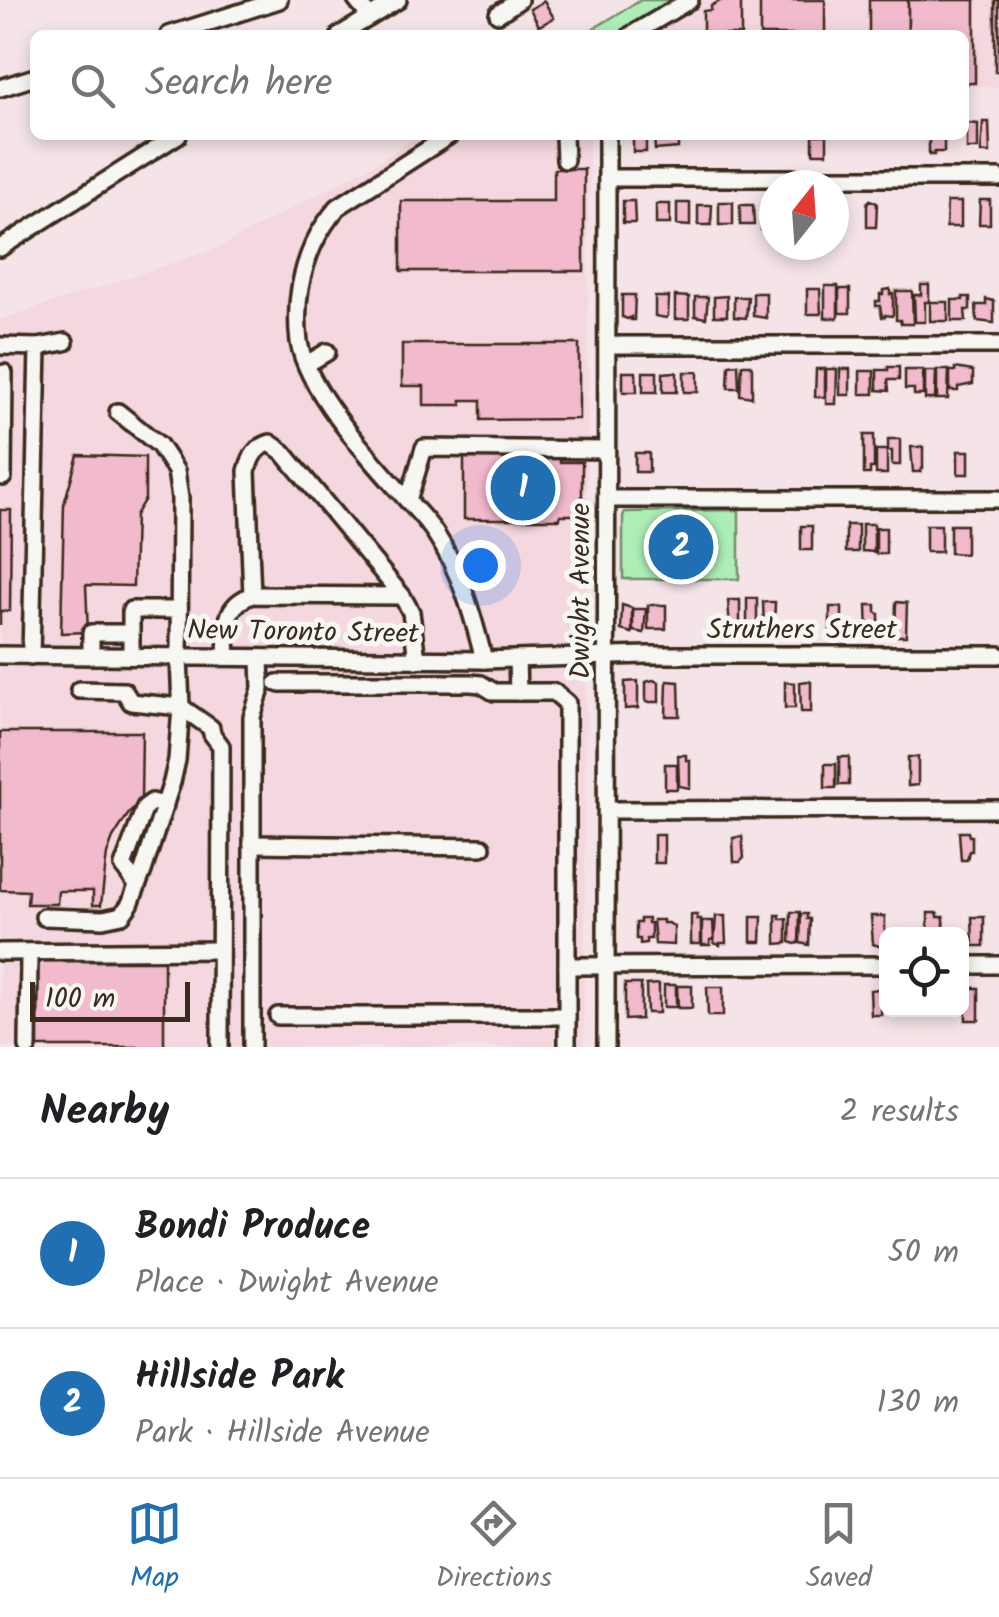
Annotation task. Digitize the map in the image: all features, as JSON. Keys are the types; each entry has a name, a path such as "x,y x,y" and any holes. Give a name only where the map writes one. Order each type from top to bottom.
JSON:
{"street":[{"path":"184,30 279,0"},
{"path":"356,0 370,16"},
{"path":"348,30 398,0"},
{"path":"498,14 518,0"},
{"path":"639,30 690,0"},
{"path":"0,88 30,79"},
{"path":"0,248 170,140"},
{"path":"442,140 338,206 324,222 309,250 298,300 300,345 312,376 334,412 433,530 451,559 470,604 484,660"},
{"path":"564,140 564,160"},
{"name":"Dwight Avenue","path":"606,1047 607,140"},
{"path":"607,178 999,178"},
{"path":"0,346 38,347 65,342"},
{"path":"607,345 999,345"},
{"path":"31,656 38,347"},
{"path":"308,364 327,352"},
{"path":"4,373 1,477 34,476"},
{"path":"44,916 103,919 122,915 137,885 164,805 187,711 179,657 180,498 176,471 159,445 118,412"},
{"path":"252,595 247,471 258,447 270,444 283,452 402,596 411,612 417,660"},
{"path":"408,501 424,448 606,450"},
{"path":"607,499 999,499"},
{"path":"226,658 230,610 237,601 252,595 402,596"},
{"path":"131,656 131,610 179,610"},
{"path":"91,656 91,632 131,633"},
{"name":"New Toronto Street","path":"0,655 417,660 605,657"},
{"name":"Struthers Street","path":"605,657 999,655"},
{"path":"252,1047 252,717 261,689 260,658"},
{"path":"517,659 518,692"},
{"path":"278,683 470,683 494,692 554,692 567,703 566,1047"},
{"path":"78,690 124,691 131,702 187,711 212,728 220,746 220,1047"},
{"path":"607,810 999,809"},
{"path":"252,844 482,847"},
{"path":"0,952 220,950"},
{"path":"28,1047 29,952"},
{"path":"567,966 879,965"},
{"path":"969,965 999,965"},
{"path":"278,1016 567,1016"}],"shaded area":[{"path":"641,0 999,0 999,87 969,86 969,30 591,30"},
{"path":"412,140 589,140 584,1047 0,1047 0,320 218,248"}],"green space":[{"path":"641,0 674,0 626,30 591,30"},
{"path":"739,510 739,579 623,579 625,512"}],"building":[{"path":"722,0 741,0 741,30 703,30 703,11 711,10"},
{"path":"760,0 825,0 825,30 760,30"},
{"path":"869,0 908,0 908,30 869,30"},
{"path":"908,0 975,0 975,83 969,83 969,30 908,30"},
{"path":"995,0 999,0 999,72 995,72"},
{"path":"544,1 554,18 539,26 530,9"},
{"path":"983,122 989,122 990,153 981,153"},
{"path":"969,123 978,124 978,149 967,149"},
{"path":"633,140 646,140 646,152 633,152"},
{"path":"654,140 678,140 678,148 655,150"},
{"path":"813,140 827,140 827,153 813,153"},
{"path":"929,140 944,140 944,152 929,155"},
{"path":"554,169 584,169 584,271 401,271 401,201 554,201"},
{"path":"870,200 877,203 876,227 867,227"},
{"path":"980,200 990,200 990,224 979,224"},
{"path":"623,201 634,201 635,223 623,223"},
{"path":"719,202 733,202 733,225 719,225"},
{"path":"947,202 961,202 961,227 946,227"},
{"path":"677,203 690,203 690,226 677,225"},
{"path":"656,204 670,204 670,224 656,224"},
{"path":"698,205 712,205 711,225 698,225"},
{"path":"740,205 753,205 754,225 740,225"},
{"path":"921,285 929,285 929,302 925,302 925,322 915,322 914,295 921,295"},
{"path":"825,286 838,286 838,318 825,318"},
{"path":"807,289 820,289 821,314 807,314"},
{"path":"839,289 850,289 850,313 839,313"},
{"path":"890,289 893,314 882,317 876,301 880,301 883,290"},
{"path":"896,291 912,291 913,324 896,320"},
{"path":"753,293 766,293 766,318 753,316"},
{"path":"622,295 635,295 634,320 622,317"},
{"path":"675,296 689,297 689,319 675,319"},
{"path":"727,296 727,316 714,316 714,297"},
{"path":"655,297 669,297 666,318 655,316"},
{"path":"695,297 708,297 706,318 695,316"},
{"path":"734,297 748,297 746,318 734,317"},
{"path":"970,297 966,321 952,321 952,300"},
{"path":"986,299 994,301 994,323 977,321 976,305 986,305"},
{"path":"930,302 948,302 948,321 930,321"},
{"path":"402,344 579,344 579,419 481,420 481,400 461,400 462,405 424,405 424,386 402,386"},
{"path":"738,364 739,388 728,388 729,365"},
{"path":"742,365 752,368 752,397 740,395"},
{"path":"899,367 899,380 888,380 889,391 877,390 877,370"},
{"path":"816,369 825,369 825,397 815,397"},
{"path":"826,369 837,369 836,404 826,404"},
{"path":"840,369 850,369 850,395 840,395"},
{"path":"905,370 923,370 923,395 905,389"},
{"path":"937,370 949,370 948,399 937,399"},
{"path":"860,371 874,371 874,394 860,394"},
{"path":"925,371 936,371 935,399 925,399"},
{"path":"950,371 973,371 973,384 950,391"},
{"path":"623,372 636,372 637,392 623,392"},
{"path":"643,372 657,372 657,392 643,392"},
{"path":"675,372 677,392 663,392 663,373"},
{"path":"684,372 698,372 698,392 684,392"},
{"path":"864,435 874,435 874,468 870,468 870,474 864,474"},
{"path":"888,439 900,439 900,465 892,465"},
{"path":"911,447 923,447 921,472 913,472"},
{"path":"876,450 887,450 887,474 876,474"},
{"path":"958,451 969,451 969,474 958,474"},
{"path":"635,453 649,453 649,472 635,472"},
{"path":"560,454 560,462 582,462 582,515 560,515 560,519 464,519 464,455"},
{"path":"78,455 145,457 145,499 135,515 133,586 86,585 88,632 61,633 64,504"},
{"path":"0,510 11,510 10,611 0,611"},
{"path":"862,524 874,524 874,552 862,551"},
{"path":"846,525 858,525 858,552 846,552"},
{"path":"926,525 941,525 941,552 926,552"},
{"path":"950,525 966,525 966,554 950,553"},
{"path":"801,526 812,526 812,550 801,550"},
{"path":"876,528 886,528 886,554 876,554"},
{"path":"747,598 757,598 755,630 747,629"},
{"path":"728,600 740,600 740,631 730,630"},
{"path":"763,602 775,602 774,632 764,630"},
{"path":"896,602 907,603 906,636 895,636"},
{"path":"622,605 632,608 632,633 621,630"},
{"path":"648,605 666,605 666,629 648,629"},
{"path":"867,605 876,605 879,636 868,636"},
{"path":"830,607 842,607 842,632 830,632"},
{"path":"633,609 646,609 644,633 633,631"},
{"path":"638,681 638,708 625,709 625,682"},
{"path":"667,681 679,682 680,716 666,716"},
{"path":"808,681 811,712 801,712 800,682"},
{"path":"646,682 659,682 659,702 646,702"},
{"path":"785,682 795,683 795,708 785,708"},
{"path":"0,732 142,732 141,799 113,838 107,854 101,905 93,905 93,891 58,891 57,904 27,904 28,891 0,890"},
{"path":"678,755 686,755 686,760 690,760 690,788 679,786"},
{"path":"839,757 849,757 849,785 839,785"},
{"path":"908,757 918,757 918,785 908,786"},
{"path":"665,764 677,764 677,789 665,789"},
{"path":"825,764 836,764 836,788 825,788"},
{"path":"959,832 972,836 972,851 967,860 961,860"},
{"path":"654,835 664,835 664,863 654,863"},
{"path":"742,836 744,858 734,862 733,838"},
{"path":"791,912 800,912 799,943 795,944 790,942"},
{"path":"928,913 944,917 944,927 928,927"},
{"path":"801,914 810,919 809,945 800,943"},
{"path":"691,915 701,919 701,944 691,944"},
{"path":"776,915 787,919 787,943 776,944"},
{"path":"716,916 725,916 726,943 720,945 714,943"},
{"path":"871,916 885,916 885,927 879,927 879,946 873,944"},
{"path":"751,917 762,917 761,942 751,942"},
{"path":"972,917 984,917 984,946 973,946"},
{"path":"640,919 651,923 651,939 640,944 636,923"},
{"path":"653,920 663,920 674,927 674,945 655,944"},
{"path":"702,921 713,921 714,939 710,945 702,945"},
{"path":"38,961 164,961 164,1047 38,1047"},
{"path":"625,984 641,984 641,1019 625,1020"},
{"path":"659,984 659,1013 647,1013 646,985"},
{"path":"664,985 676,985 676,1007 664,1007"},
{"path":"677,986 692,986 692,1008 678,1008"},
{"path":"707,987 723,987 723,1016 708,1016"},
{"path":"969,988 979,988 979,1020 966,1020"},
{"path":"879,989 879,1015 871,1015 870,990"}],"place":[{"name":"Bondi Produce","path":"523,488"},
{"name":"Hillside Park","path":"681,547"}]}
